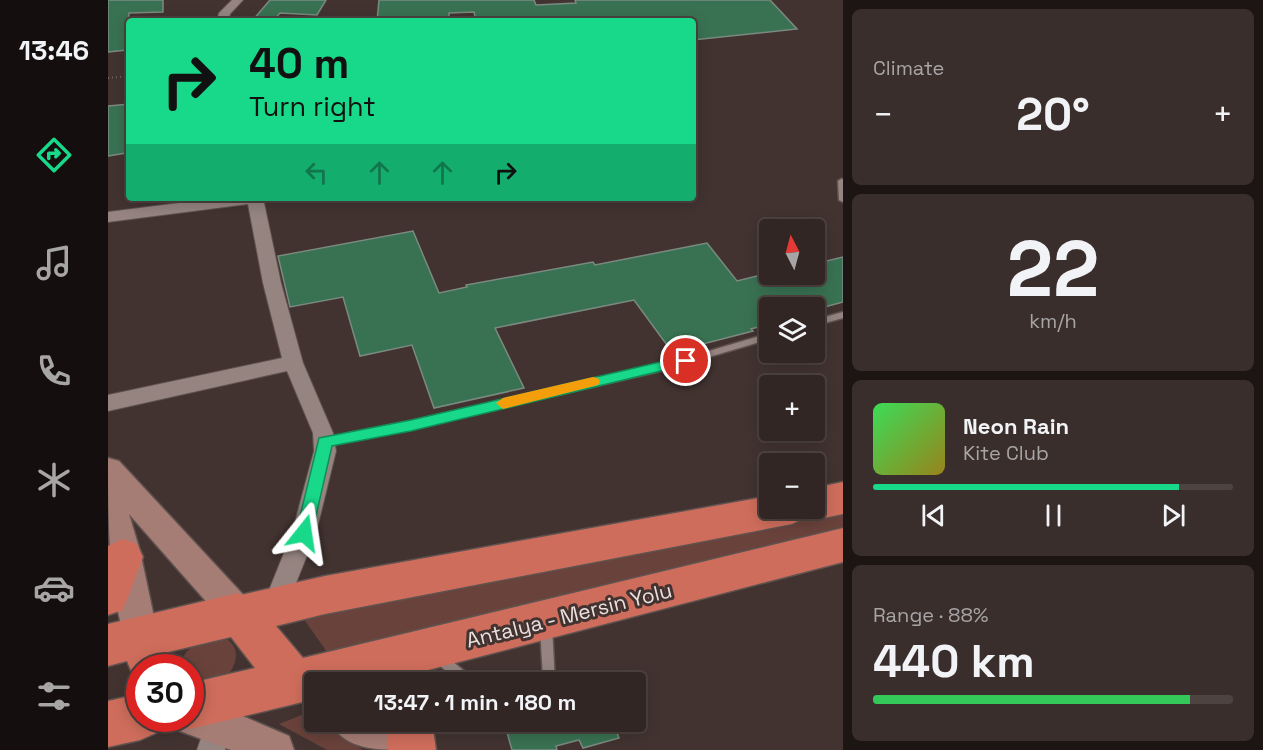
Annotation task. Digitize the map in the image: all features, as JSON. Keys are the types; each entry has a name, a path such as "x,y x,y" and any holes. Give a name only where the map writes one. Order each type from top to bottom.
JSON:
{"highway":[{"path":"825,502 843,498"},
{"path":"133,650 256,609 759,514"},
{"name":"Antalya - Mersin Yolu","path":"391,672 420,666 546,620 843,545"},
{"path":"108,596 123,557"},
{"path":"256,609 304,688"},
{"name":"Antalya - Mersin Yolu","path":"204,725 304,690"},
{"path":"108,724 126,720"},
{"path":"410,732 412,750"}],"main road":[{"path":"108,470 256,609"},
{"path":"108,503 121,540 132,607 133,650"},
{"path":"204,725 275,750"},
{"path":"363,732 389,750"}],"street":[{"path":"224,18 225,13 238,0"},
{"path":"108,217 232,201"},
{"path":"256,201 272,283 293,363 325,442 325,451 304,533 256,609"},
{"path":"108,403 293,363"}],"lane":[{"path":"841,181 843,200"},
{"path":"825,320 843,315"},
{"path":"325,442 411,426 665,367 759,339"},
{"path":"546,620 549,672"},
{"path":"420,666 438,672"}],"path":[{"path":"108,78 126,76"}],"shaded area":[{"path":"843,512 843,527 329,655 301,615 613,559 809,519 825,519 825,516"},
{"path":"222,636 233,645 235,661 226,678 204,682 204,654 186,654 201,642"},
{"path":"304,714 304,732 337,732 363,750 327,750 279,724"}],"building":[{"path":"108,0 163,0 163,12 129,13 129,18 126,18 126,50 108,52"},
{"path":"270,0 326,0 317,15 280,13 276,18 255,18"},
{"path":"379,0 534,0 536,5 576,3 575,0 770,0 797,29 696,40 696,18 475,18 474,12 449,13 449,18 377,18"},
{"path":"126,104 126,153 108,156 108,106"},
{"path":"413,231 439,293 467,287 466,285 593,262 595,265 707,243 737,281 759,276 759,285 825,285 825,261 843,257 843,302 825,307 825,297 759,297 759,327 751,329 753,331 672,352 634,300 495,328 524,388 434,408 412,345 360,356 343,297 290,307 278,256"},
{"path":"507,732 617,732 619,738 583,748 579,740 556,746 557,750 512,750"}],"slow traffic":[{"path":"503,403 593,382"}],"route":[{"path":"304,533 325,451 325,442 411,426 686,361"}]}
